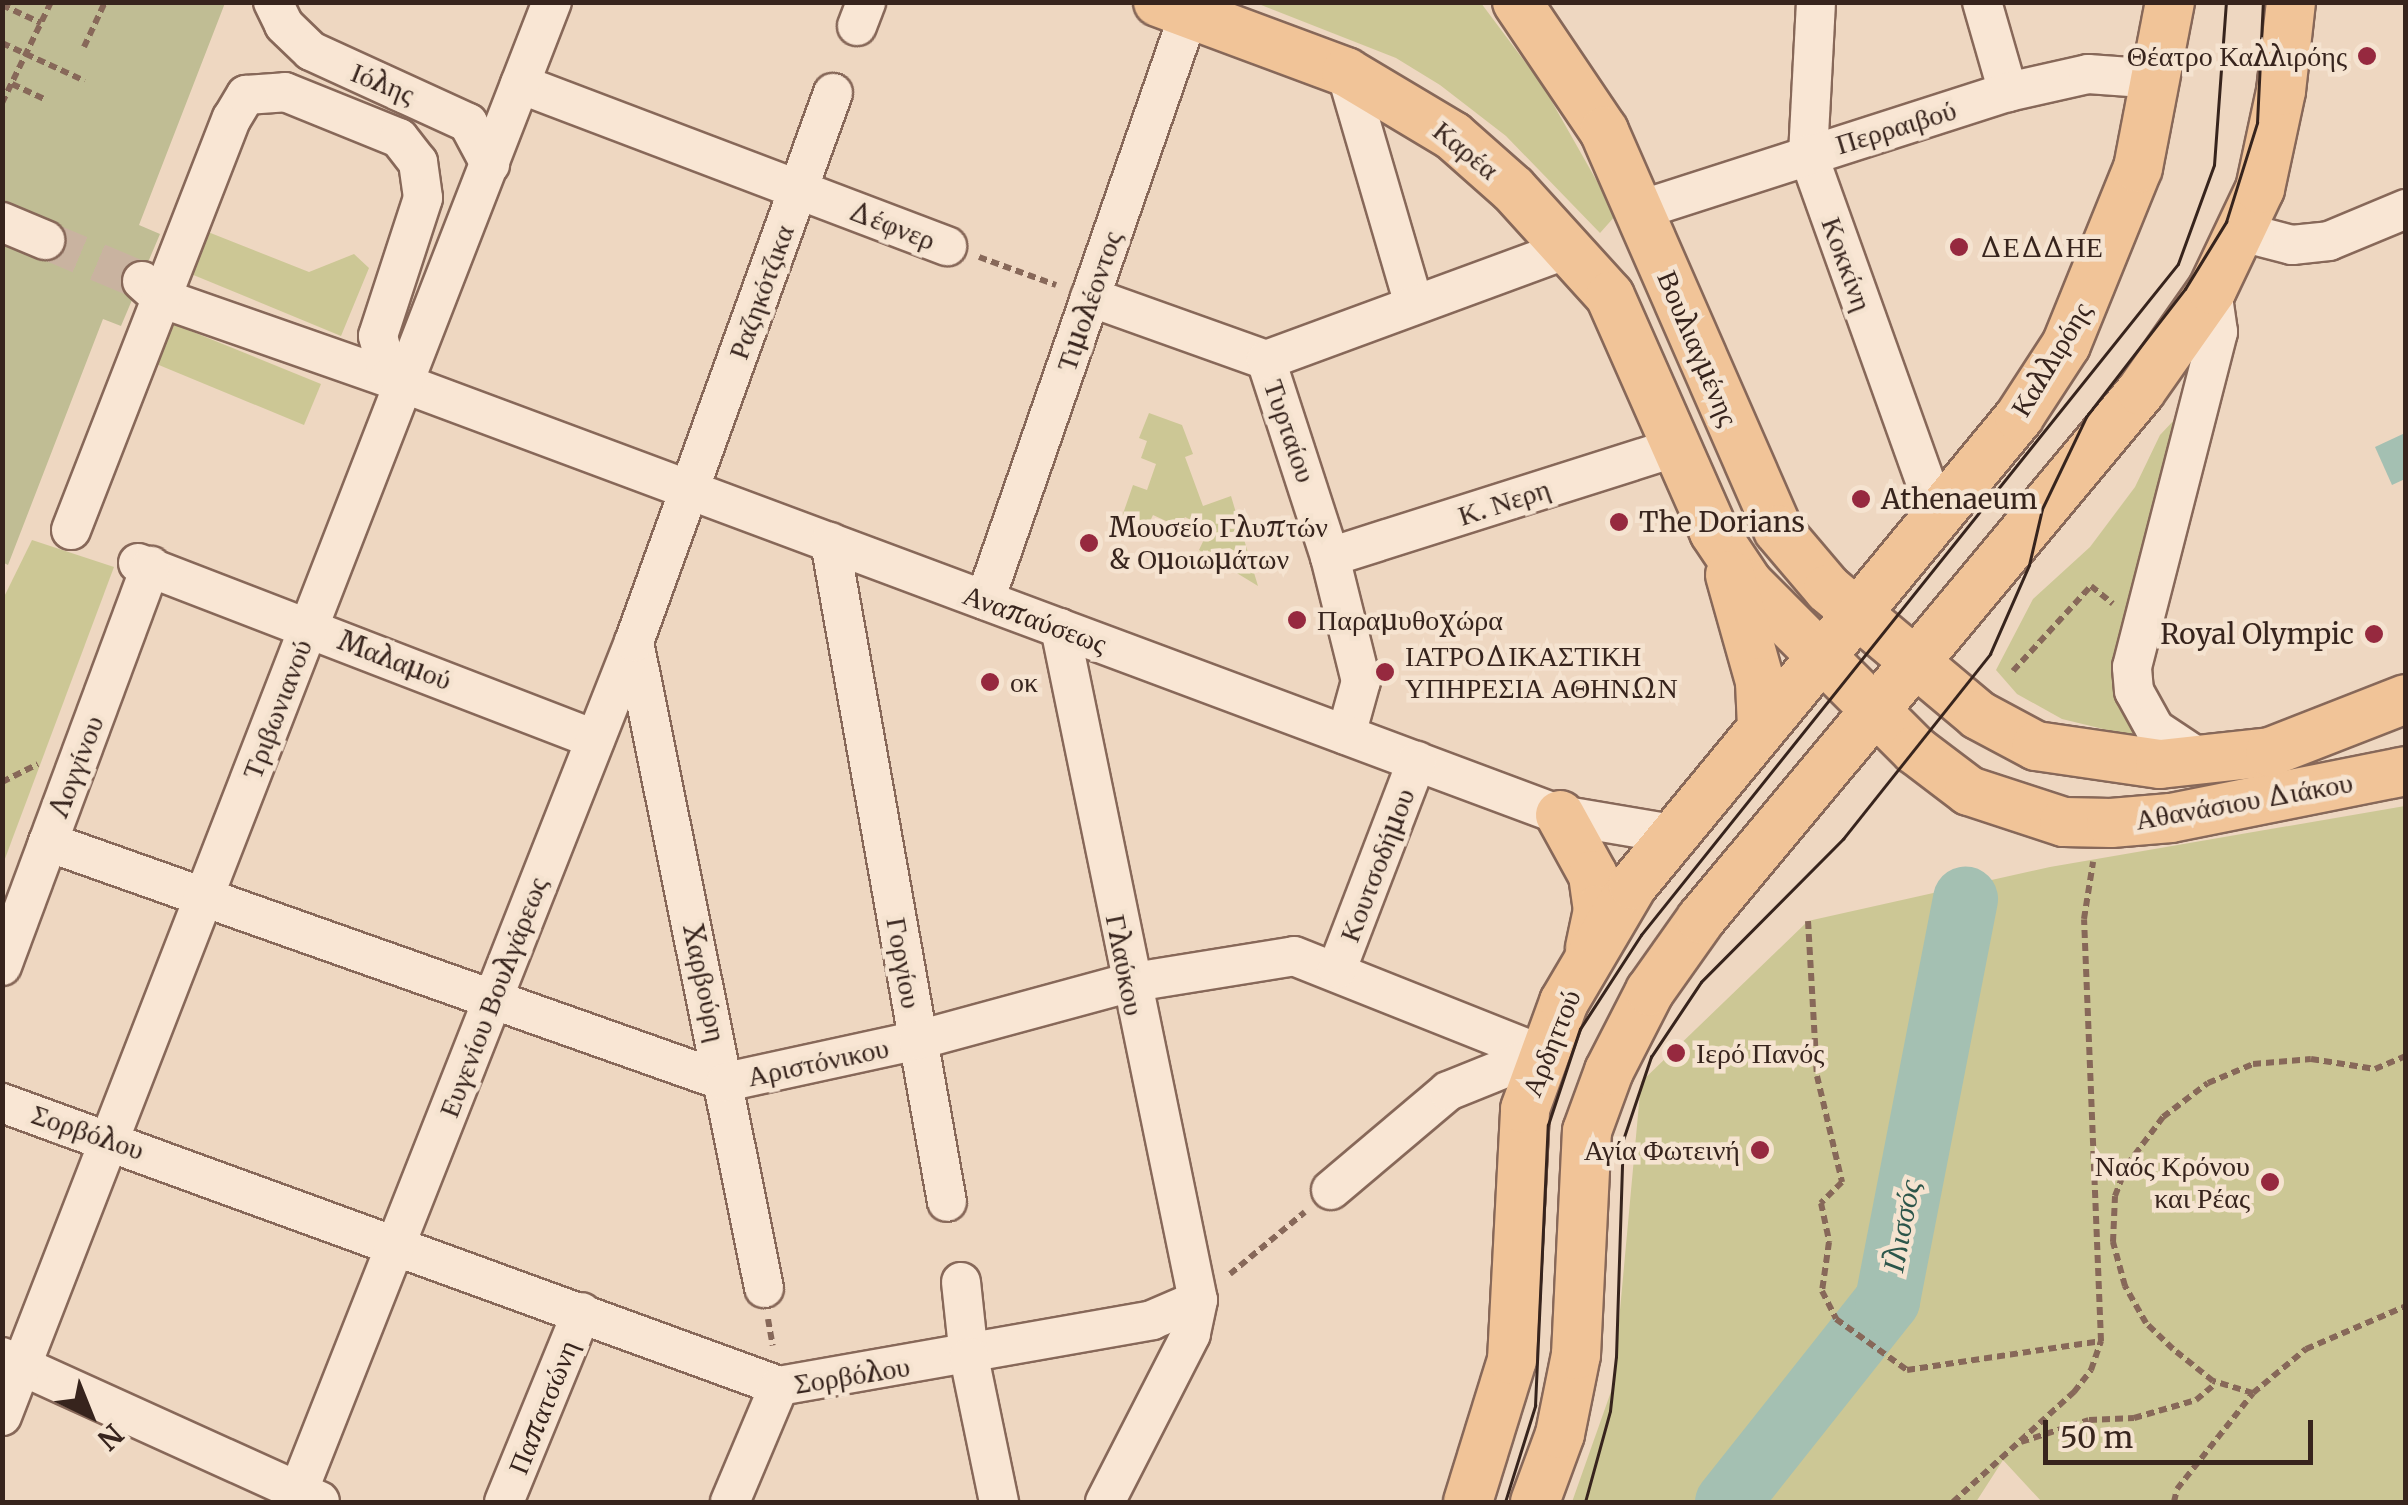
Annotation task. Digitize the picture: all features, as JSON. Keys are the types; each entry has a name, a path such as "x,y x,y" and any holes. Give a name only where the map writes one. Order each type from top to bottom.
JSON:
{"main road":[{"name":"Βουλιαγμένης","path":"1517,2 1604,131 1760,496 1800,559 1856,614 1916,664"},
{"name":"Καλλιρόης","path":"1820,658 2019,417 2066,345 2138,168 2170,2"},
{"path":"1535,1502 1560,1434 1576,1354 1587,1131 1609,1071 1650,991 1701,919 2141,392 2212,290 2242,232 2272,144 2291,2"},
{"name":"Καρέα","path":"1180,6 1346,72 1453,136 1571,248"},
{"name":"Βουλιαγμένης","path":"1571,248 1622,318 1714,532 1749,584 1876,713"},
{"path":"1714,532 1746,620 1762,727"},
{"name":"Αρδηττού","path":"1468,1502 1512,1360 1521,1131 1540,1054 1588,954 1672,834 1820,658"},
{"name":"Αθανάσιου Διάκου","path":"1916,664 1991,724 2036,746 2113,760 2205,762 2270,752 2406,699"},
{"name":"Αθανάσιου Διάκου","path":"1876,713 1969,791 2064,822 2171,818 2406,771"},
{"path":"1560,816 1593,876 1598,910 1588,954"}],"street":[{"name":"Ιόλης","path":"273,2 284,25 311,51 468,124 490,164"},
{"name":"Τριβωνιανού","path":"2,1416 12,1361 111,1138 309,627 397,380 490,164 552,2"},
{"name":"Κοκκίνη","path":"1816,2 1808,154 1938,517"},
{"path":"1982,2 2008,92"},
{"name":"Τιμολέοντος","path":"985,600 1090,297 1180,6"},
{"path":"1346,72 1414,304"},
{"name":"Περραιβού","path":"1640,210 2008,92 2088,74 2158,79"},
{"name":"Δέφνερ","path":"520,84 947,246"},
{"path":"71,530 150,289 246,96 285,92 399,138 418,162 423,198 378,336 397,380"},
{"name":"Ραζηκότζικα","path":"690,490 832,94"},
{"path":"2242,232 2292,245 2329,242 2406,208"},
{"path":"2,222 45,240"},
{"path":"1090,297 1266,360 1571,248"},
{"name":"Αναπαύσεως","path":"150,289 1560,816 1672,834"},
{"path":"2205,762 2155,729 2134,691 2132,667 2218,332 2212,290"},
{"name":"Τυρταίου","path":"1266,360 1330,558 1361,680 1346,734"},
{"name":"Κ. Νερη","path":"1330,558 1677,447"},
{"name":"Ευγενίου Βουλγάρεως","path":"305,1499 396,1242 634,642 690,490"},
{"name":"Γοργίου","path":"830,542 947,1202"},
{"name":"Μαλαμού","path":"145,564 595,739"},
{"name":"Λογγίνου","path":"2,966 145,564"},
{"name":"Γλαύκου","path":"1060,628 1128,983 1198,1300"},
{"name":"Χαρβούρη","path":"634,642 726,1082 764,1288"},
{"name":"Κουτσοδήμου","path":"1336,969 1417,761"},
{"name":"Αριστόνικου","path":"48,842 205,894 726,1082 918,1040 1128,983 1294,956 1336,969 1540,1054"},
{"path":"1331,1190 1448,1091 1540,1054"},
{"name":"Σορβόλου","path":"2,1103 111,1138 778,1386 969,1357 1152,1320 1198,1300"},
{"path":"962,1282 969,1357 999,1502"},
{"path":"1106,1502 1191,1334 1198,1300"},
{"name":"Παπατσώνη","path":"504,1502 582,1312"},
{"path":"12,1361 305,1499"},
{"path":"730,1502 778,1386"}],"path":[{"path":"2,103 51,2"},
{"path":"84,47 105,2"},
{"path":"2,5 41,23"},
{"path":"2,43 85,81"},
{"path":"12,84 46,100"},
{"name":"Δέφνερ","path":"947,246 1090,297"},
{"path":"2013,671 2091,586 2118,608"},
{"path":"1953,1502 2074,1392 2091,1370 2101,1340 2084,920 2093,861"},
{"path":"1808,920 1817,1076 1842,1182 1821,1204 1829,1242 1822,1291 1844,1324 1908,1370 2101,1340"},
{"path":"2254,1393 2217,1382 2146,1323 2125,1286 2113,1242 2115,1196 2128,1164 2163,1117 2208,1083 2252,1064 2310,1059 2374,1069 2406,1056"},
{"path":"1198,1300 1331,1190"},
{"path":"764,1288 778,1386"},
{"path":"2174,1502 2177,1489 2254,1393 2306,1348 2406,1306"},
{"path":"2017,1443 2089,1420 2134,1418 2196,1400 2217,1382"}],"shaded area":[{"path":"2,3 225,3 139,225 160,234 121,326 103,319 8,565 2,562"},
{"path":"1256,3 1481,3 1543,86 1616,215 1600,233 1506,136 1440,85 1396,58"},
{"path":"208,232 309,272 354,254 369,268 341,336 191,274"},
{"path":"171,323 321,384 304,425 154,363"},
{"path":"2192,401 2199,408 2111,665 2136,737 2062,719 2017,694 1996,670 2033,599 2090,547 2135,487 2160,435"},
{"path":"1149,413 1182,425 1193,454 1185,457 1203,506 1231,496 1258,586 1199,550 1209,529 1185,517 1179,527 1153,515 1141,540 1117,531 1133,485 1147,490 1156,464 1141,458 1147,441 1139,438"},
{"path":"2405,433 2405,479 2392,485 2375,447"},
{"path":"32,540 114,567 3,864 3,599"},
{"path":"2405,806 2405,1502 2042,1502 2003,1460 1976,1502 1572,1502 1613,1386 1641,1082 1808,921 2050,867"}],"waterway":[{"name":"Ιλισσός","path":"1727,1502 1887,1300 1965,899"}],"tunnel":[{"path":"45,240 140,280"}],"tram line":[{"path":"1505,1502 1535,1406 1548,1125 1580,1029 1641,935 2178,264 2214,165 2226,2"},
{"path":"1585,1502 1610,1411 1616,1357 1623,1140 1651,1057 1701,982 1843,839 1990,654 2029,565 2042,509 2086,417 2185,289 2226,222 2257,123 2263,2"}],"place":[{"name":"Θέατρο Καλλιρόης","path":"2367,56"},
{"name":"ΔΕΔΔΗΕ","path":"1959,247"},
{"name":"Athenaeum","path":"1861,499"},
{"name":"The Dorians","path":"1619,522"},
{"name":"Μουσείο Γλυπτών & Ομοιωμάτων","path":"1089,543"},
{"name":"Παραμυθοχώρα","path":"1297,620"},
{"name":"Royal Olympic","path":"2374,634"},
{"name":"ΙΑΤΡΟΔΙΚΑΣΤΙΚΗ ΥΠΗΡΕΣΙΑ ΑΘΗΝΩΝ","path":"1385,672"},
{"name":"οκ","path":"990,682"},
{"name":"Ιερό Πανός","path":"1676,1053"},
{"name":"Αγία Φωτεινή","path":"1760,1150"},
{"name":"Ναός Κρόνου και Ρέας","path":"2270,1182"}]}
